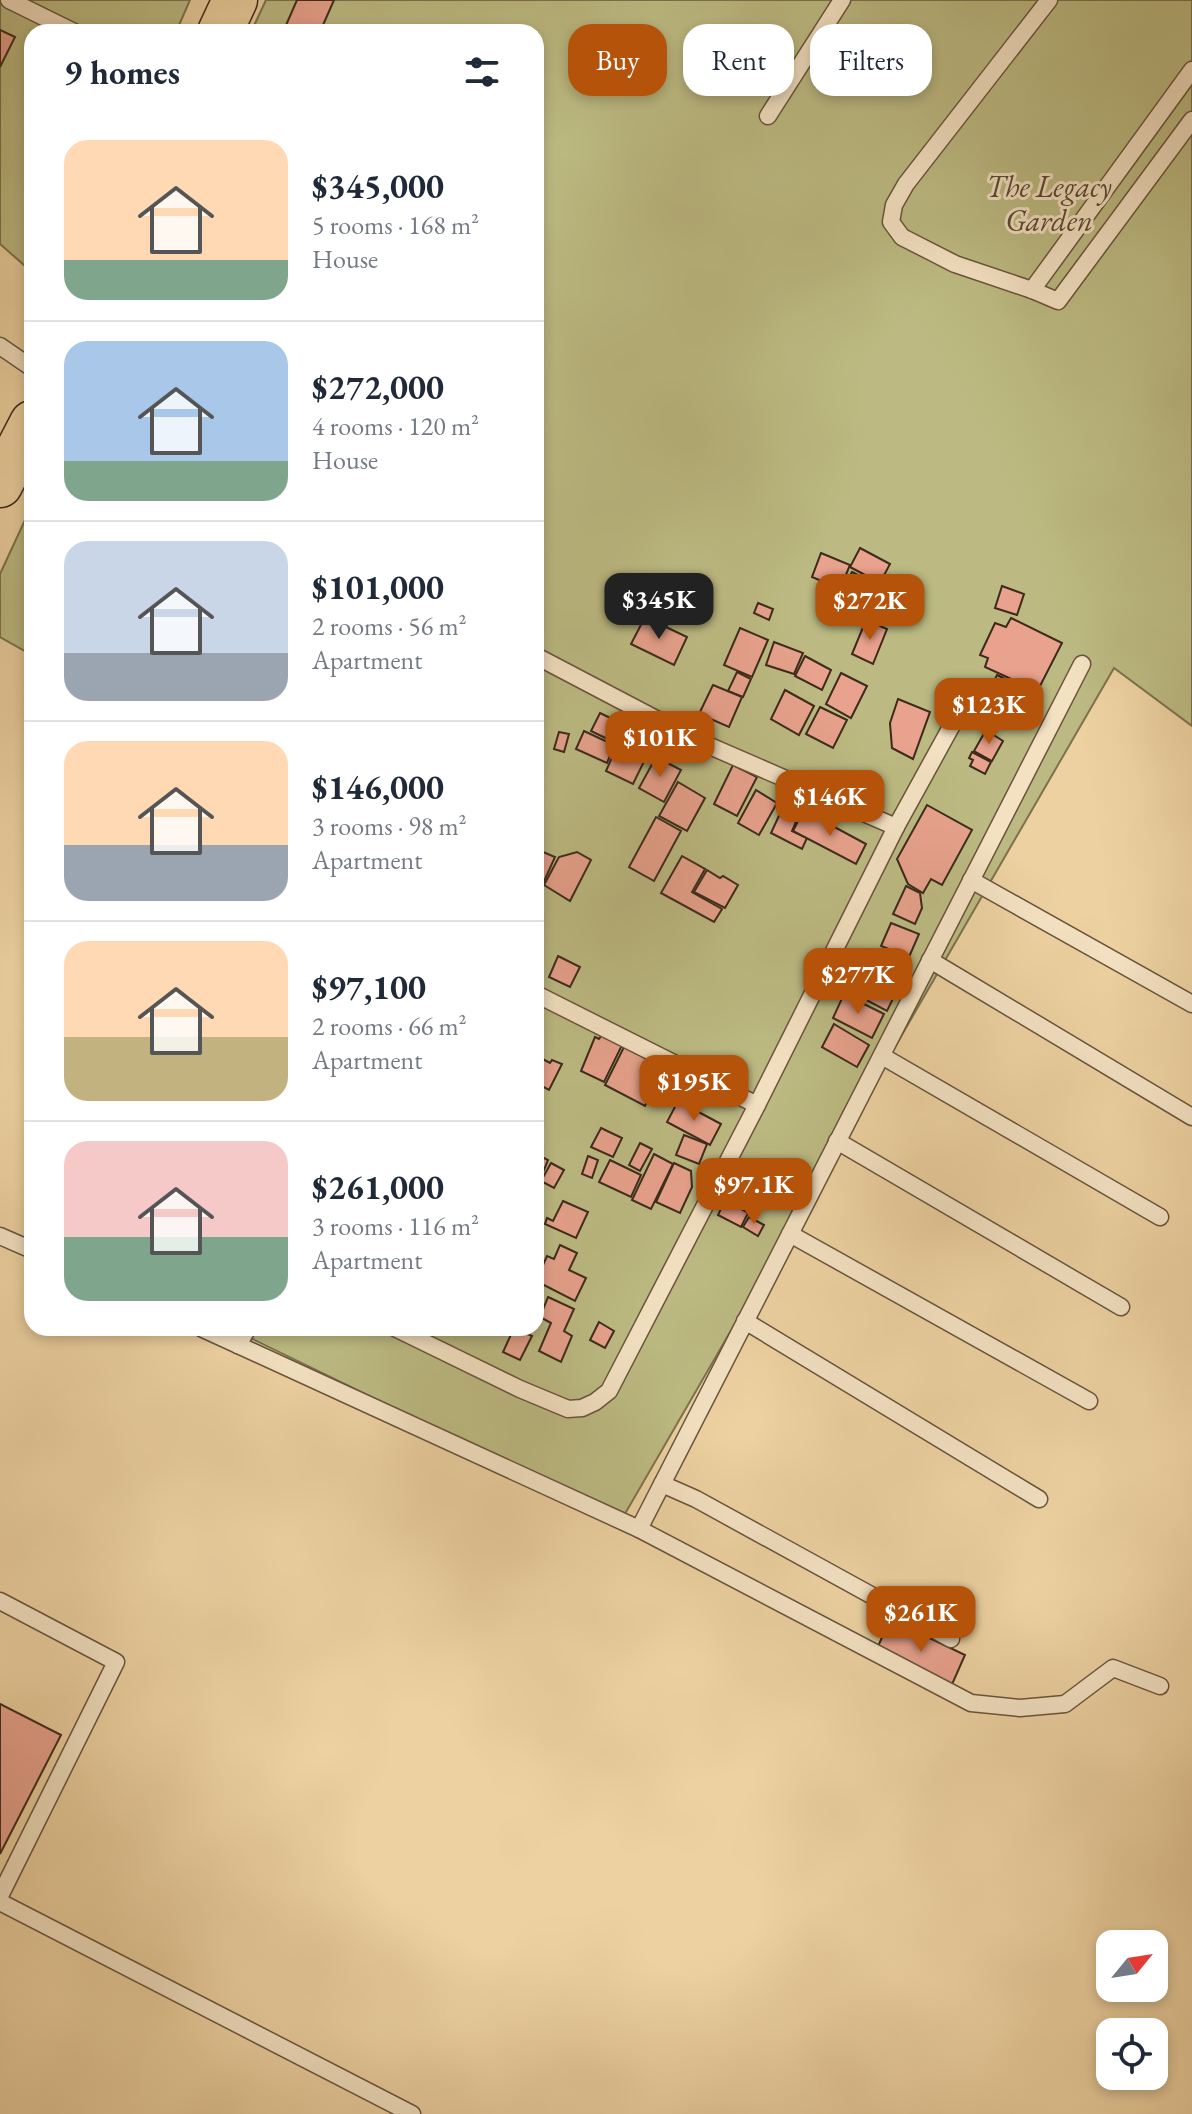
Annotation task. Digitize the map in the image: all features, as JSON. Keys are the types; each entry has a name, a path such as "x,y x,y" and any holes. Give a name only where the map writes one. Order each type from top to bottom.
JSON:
{"main road":[{"path":"224,24 235,0"},
{"path":"0,485 24,438"}],"lane":[{"path":"768,116 842,0"},
{"path":"1049,0 906,184 894,205 891,222 902,237 955,264 1058,301 1192,120"},
{"path":"18,2 59,24"},
{"path":"1032,290 1192,70"},
{"path":"0,346 24,362"},
{"path":"544,660 696,740 896,827"},
{"path":"639,1529 1082,664"},
{"path":"411,1336 568,1409 582,1408 609,1391 896,827 957,716"},
{"path":"971,880 1192,1004"},
{"path":"930,960 1192,1117"},
{"path":"544,998 757,1105"},
{"path":"882,1056 1160,1217"},
{"path":"837,1141 1121,1307"},
{"path":"790,1234 1089,1401"},
{"path":"0,1236 24,1246"},
{"path":"745,1321 1039,1499"},
{"path":"218,1336 639,1529 971,1703 1020,1708 1065,1704 1113,1668 1160,1686"},
{"path":"238,1345 243,1336"},
{"path":"662,1484 951,1639"},
{"path":"0,1601 116,1662 0,1899 412,2114"}],"green space":[{"path":"0,0 190,0 180,24 24,24 24,265 0,244"},
{"name":"The Legacy Garden","path":"266,0 1192,0 1192,726 1114,668 622,1519 246,1336 544,1336 544,24 255,24"},
{"path":"24,522 24,650 0,637 0,574"}],"building":[{"path":"297,0 334,0 324,24 286,24"},
{"path":"0,30 15,37 0,67"},
{"path":"860,548 890,564 880,583 850,567"},
{"path":"821,553 850,565 840,589 812,577"},
{"path":"852,572 876,584 867,600 843,588"},
{"path":"1002,586 1024,594 1017,615 995,608"},
{"path":"758,603 773,609 769,620 754,613"},
{"path":"645,617 687,637 674,665 631,644"},
{"path":"1011,618 1062,643 1039,688 1032,685 1031,688 985,667 988,658 980,655 995,623 1006,627"},
{"path":"866,620 887,629 873,664 852,654"},
{"path":"740,628 768,640 752,677 724,665"},
{"path":"774,642 803,653 794,674 766,665"},
{"path":"805,656 831,670 822,690 795,676"},
{"path":"737,672 751,679 743,697 728,691"},
{"path":"841,673 867,686 851,718 826,704"},
{"path":"997,675 1026,689 1018,707 988,694"},
{"path":"955,680 979,692 968,715 944,703"},
{"path":"713,685 742,697 729,727 699,714"},
{"path":"785,690 814,706 799,735 771,719"},
{"path":"898,699 930,712 913,759 892,748 890,723"},
{"path":"820,707 847,720 833,748 806,734"},
{"path":"600,713 629,727 625,734 651,747 633,784 606,771 618,744 591,731"},
{"path":"986,730 1003,741 992,761 974,751"},
{"path":"584,731 614,745 607,763 576,749"},
{"path":"559,732 569,734 564,752 554,749"},
{"path":"972,752 991,762 985,774 970,766"},
{"path":"656,757 681,770 664,802 639,788"},
{"path":"733,765 757,777 737,816 714,804"},
{"path":"678,782 705,798 687,831 659,816"},
{"path":"756,790 777,803 759,835 738,823"},
{"path":"927,805 972,830 942,885 931,879 923,893 908,884 897,859"},
{"path":"783,807 799,815 792,831 807,838 802,849 771,833"},
{"path":"802,813 814,819 816,817 866,844 856,864 793,831"},
{"path":"656,817 681,831 654,881 629,867"},
{"path":"544,852 555,857 544,881"},
{"path":"577,852 591,860 570,901 544,885 559,857"},
{"path":"682,856 705,869 692,892 722,909 714,922 661,893"},
{"path":"707,870 738,885 725,908 694,892"},
{"path":"906,886 920,893 922,908 915,924 893,914"},
{"path":"891,923 919,934 909,957 881,946"},
{"path":"558,956 580,967 570,987 549,977"},
{"path":"854,960 901,982 887,1011 853,993 855,988 844,982"},
{"path":"844,994 884,1014 872,1038 833,1018"},
{"path":"834,1024 869,1045 857,1067 822,1047"},
{"path":"604,1031 624,1041 604,1082 581,1071 595,1037 599,1039"},
{"path":"626,1043 666,1063 645,1106 605,1085"},
{"path":"544,1060 562,1064 549,1090 544,1087"},
{"path":"678,1101 721,1124 710,1145 667,1122"},
{"path":"601,1128 622,1138 613,1157 591,1147"},
{"path":"684,1135 707,1144 699,1164 676,1155"},
{"path":"640,1143 652,1149 640,1171 629,1165"},
{"path":"654,1154 673,1164 651,1209 632,1200"},
{"path":"588,1156 598,1160 592,1178 582,1174"},
{"path":"610,1160 641,1175 631,1197 599,1182"},
{"path":"551,1163 564,1170 554,1188 544,1183"},
{"path":"674,1163 691,1171 692,1187 680,1213 656,1202"},
{"path":"725,1200 748,1213 741,1227 718,1215"},
{"path":"563,1201 588,1212 576,1238 545,1224 547,1218 553,1221"},
{"path":"749,1217 764,1225 758,1236 743,1227"},
{"path":"560,1245 577,1253 569,1270 586,1278 575,1301 544,1285 544,1263 547,1256 554,1259"},
{"path":"548,1297 574,1309 564,1331 572,1336 561,1362 539,1351 551,1323 544,1319"},
{"path":"599,1322 614,1331 605,1348 590,1340"},
{"path":"510,1336 532,1336 520,1360 503,1352"},
{"path":"890,1619 965,1655 950,1689 876,1651"},
{"path":"0,1704 61,1735 0,1854"}]}
